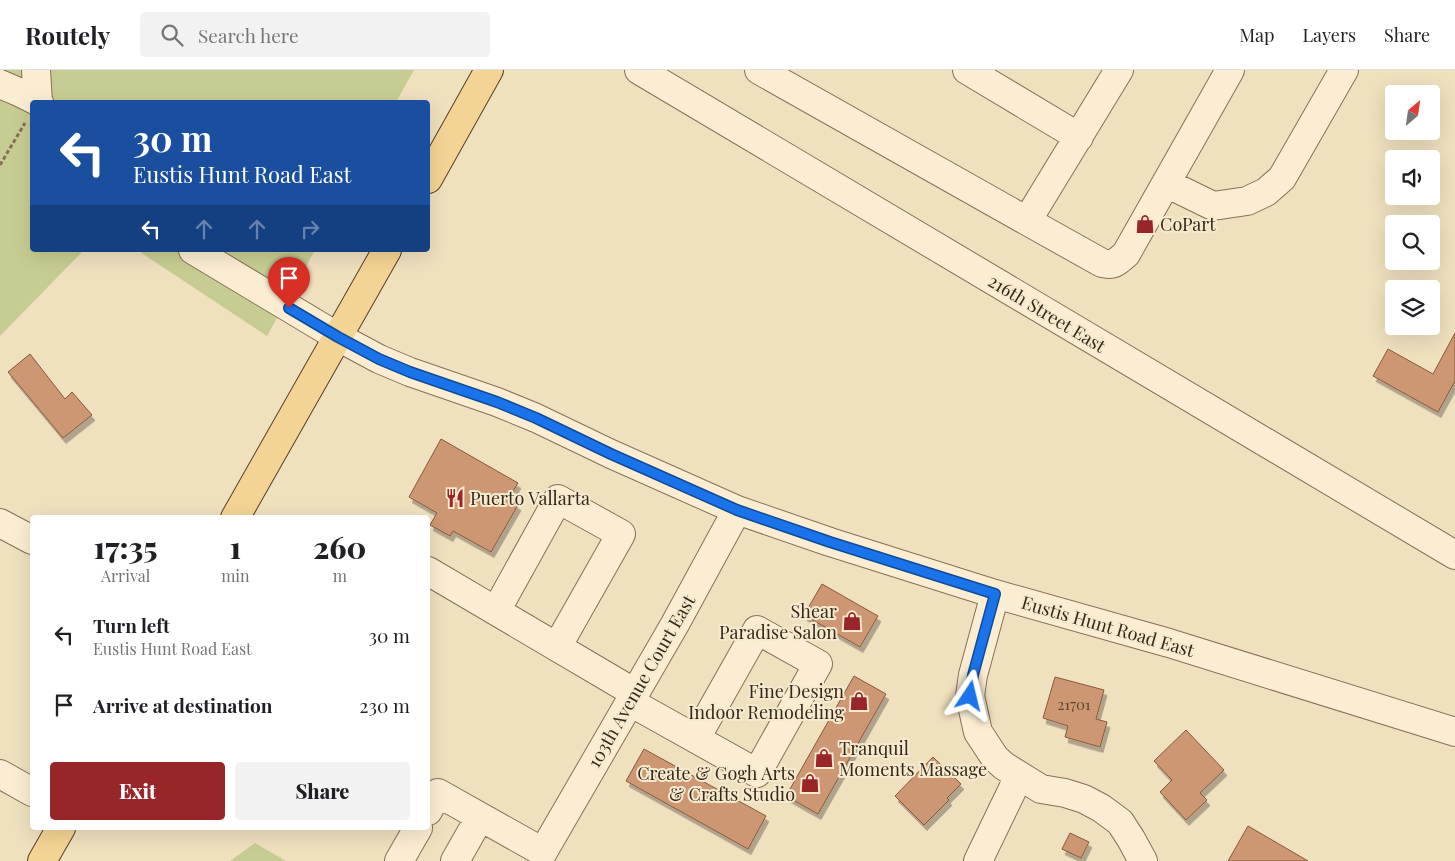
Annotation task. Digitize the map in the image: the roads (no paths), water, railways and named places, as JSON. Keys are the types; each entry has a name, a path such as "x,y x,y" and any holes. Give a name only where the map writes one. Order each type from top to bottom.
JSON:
{"main road":[{"path":"430,175 489,70"},
{"path":"237,515 387,252"},
{"path":"42,861 60,830"}],"street":[{"path":"35,100 36,70"},
{"name":"216th Street East","path":"639,70 1455,555"},
{"path":"759,70 1102,263 1111,265 1119,261 1126,254 1230,70"},
{"path":"967,70 1079,136"},
{"path":"1027,221 1119,70"},
{"path":"1166,183 1213,206 1246,201 1266,192 1282,178 1344,70"},
{"path":"0,84 21,92 30,102"},
{"name":"Eustis Hunt Road East","path":"196,252 338,337 379,359 536,418 611,454 737,510 995,594 1169,643 1455,732"},
{"path":"496,611 558,499 621,534 557,647"},
{"name":"103th Avenue Court East","path":"480,817 543,852 675,624 737,510"},
{"path":"0,522 30,539"},
{"path":"430,572 557,647 696,738 757,773 818,664 757,630 696,738"},
{"path":"995,594 973,675 970,696 978,732 995,758 1019,776 1041,789 1084,799 1101,808 1120,822 1143,861"},
{"path":"0,774 30,791"},
{"path":"978,861 1019,776"},
{"path":"430,807 438,793 480,817 456,861"},
{"path":"399,861 417,830"}],"place":[{"name":"CoPart","path":"1145,224"},
{"name":"Puerto Vallarta","path":"455,498"},
{"name":"Shear Paradise Salon","path":"852,621"},
{"name":"Fine Design Indoor Remodeling","path":"859,701"},
{"name":"Tranquil Moments Massage","path":"824,758"},
{"name":"Create & Gogh Arts & Crafts Studio","path":"810,783"}]}
